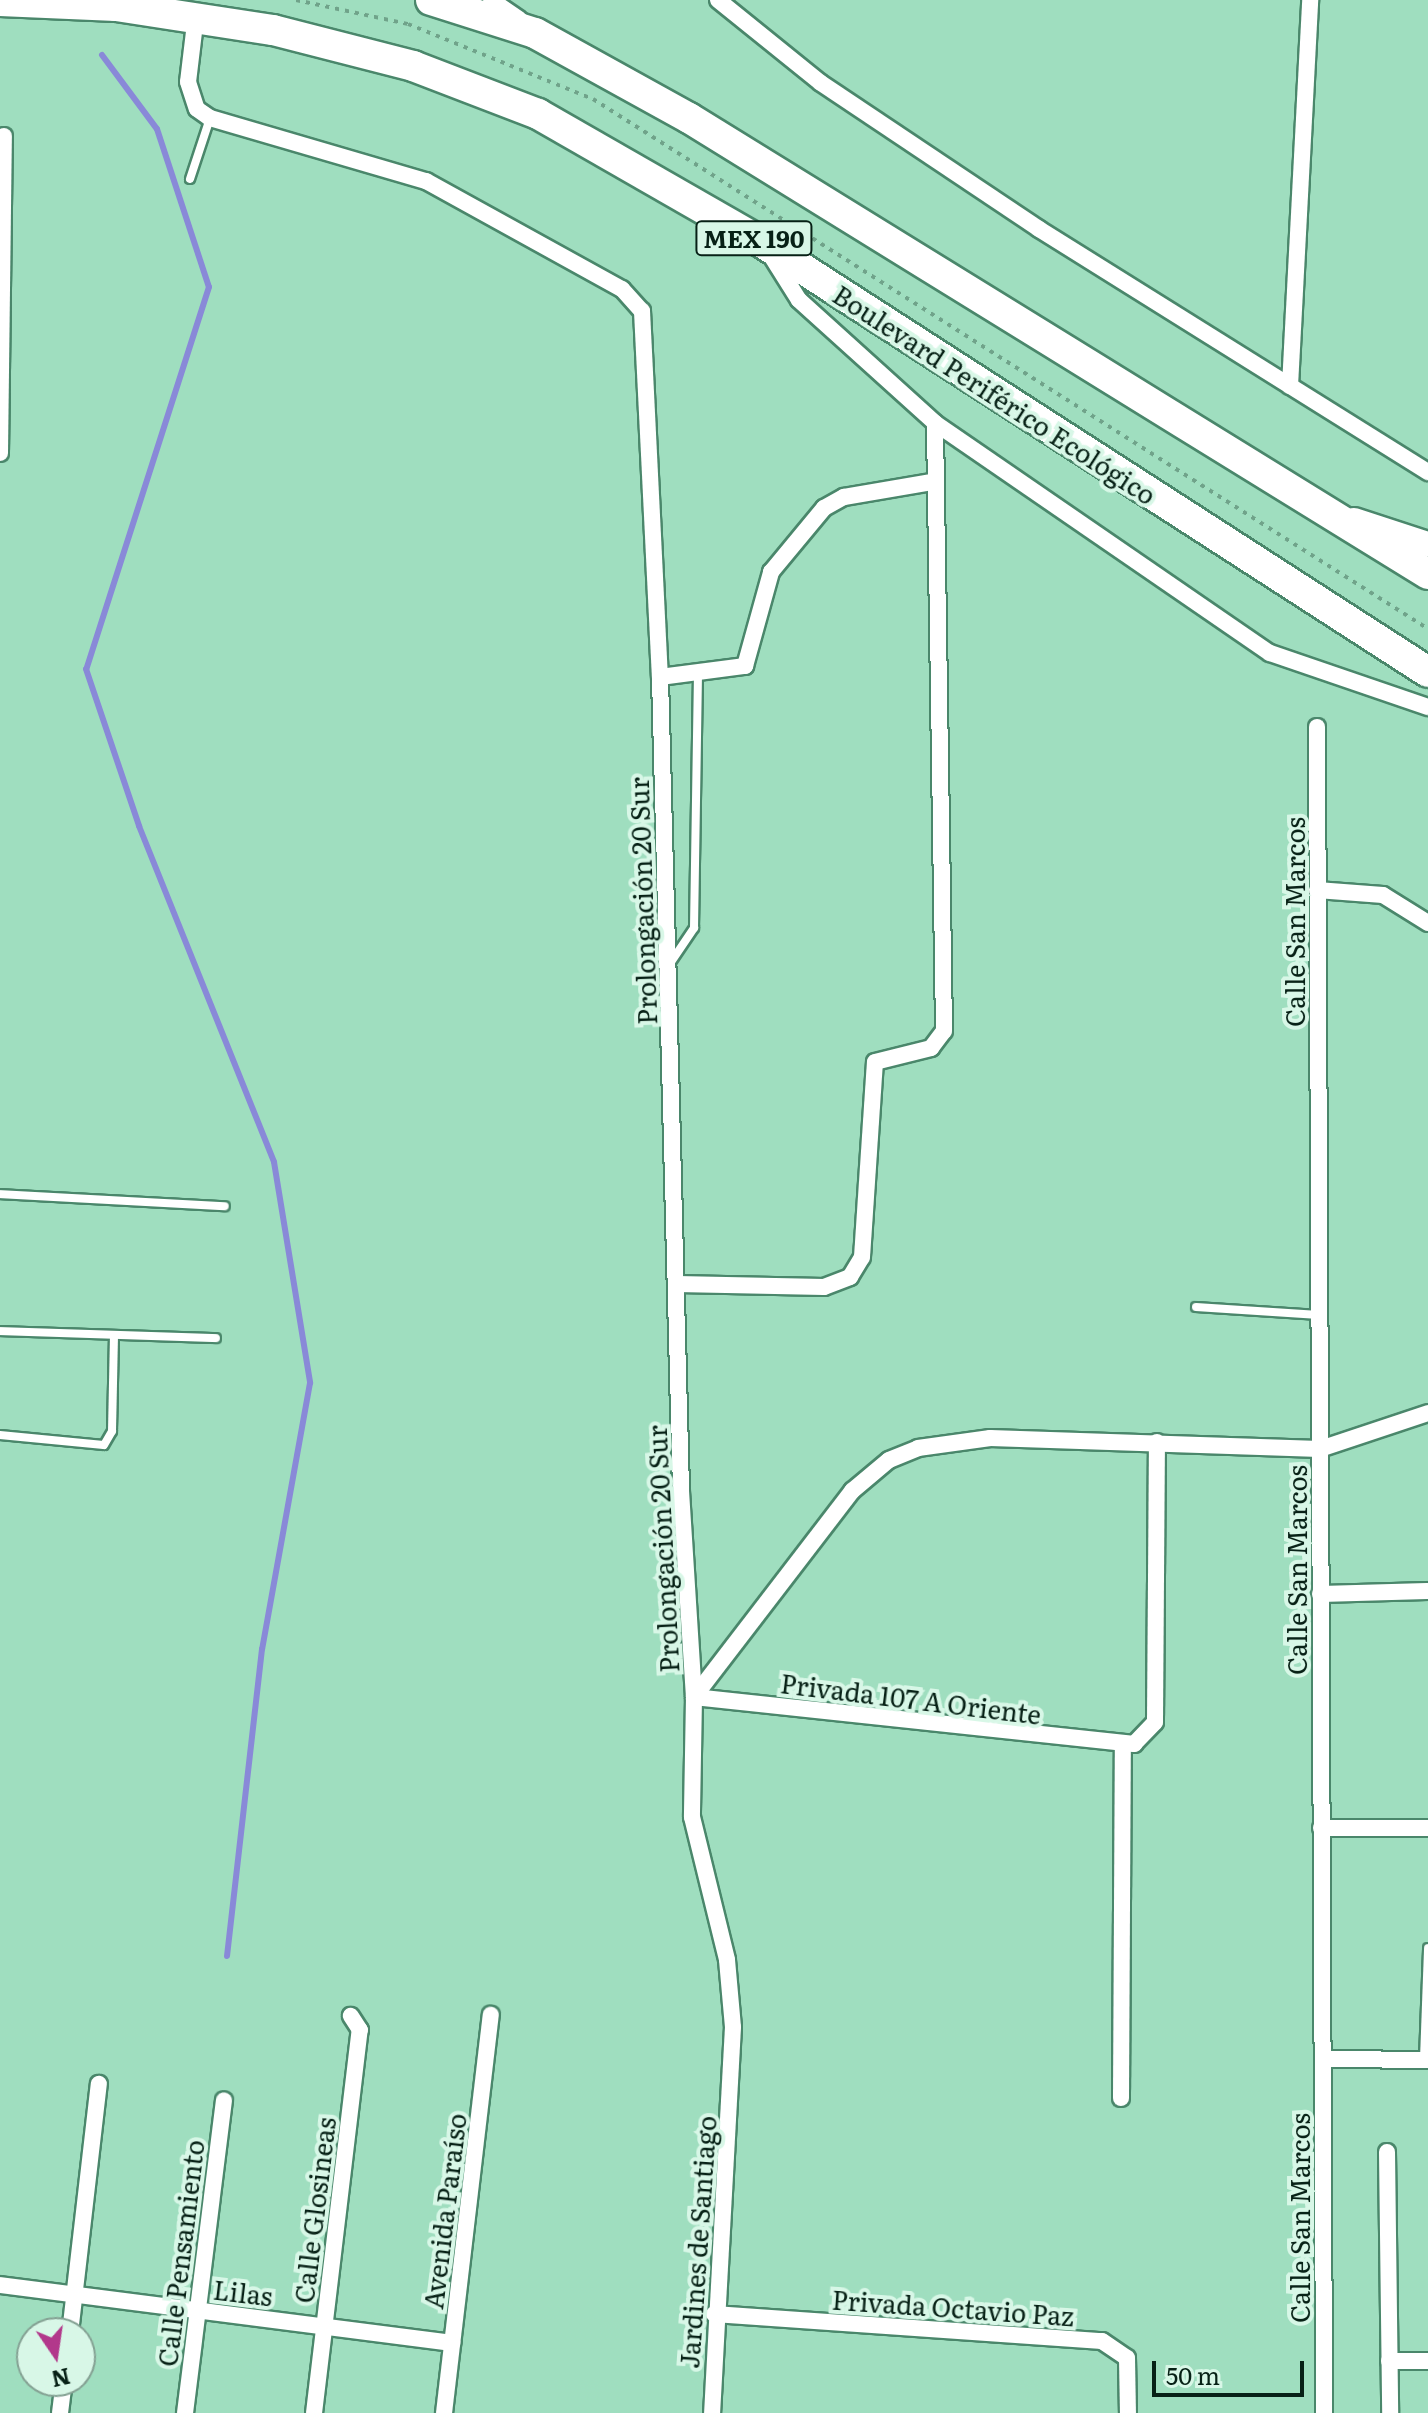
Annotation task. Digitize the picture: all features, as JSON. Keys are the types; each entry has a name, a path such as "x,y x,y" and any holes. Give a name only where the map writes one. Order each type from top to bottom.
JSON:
{"highway":[{"name":"MEX 190","path":"431,0 535,33 689,118 1428,574"},
{"name":"Boulevard Periférico Ecológico","path":"0,1 196,15 399,62 499,97 763,243 1428,672"}],"street":[{"path":"491,0 535,33"},
{"path":"718,0 733,6 821,83 1428,472"},
{"path":"1290,386 1310,0"},
{"path":"196,15 188,82 197,109 210,118"},
{"name":"Prolongación 20 Sur","path":"210,118 426,181 634,299 642,311 660,677 677,1284 694,1697 692,1817 727,1960 732,2075"},
{"path":"0,453 4,136"},
{"path":"763,243 799,300 935,423 1270,653 1428,707"},
{"path":"677,1284 824,1287 850,1277 862,1257 875,1062 931,1048 944,1031 932,482 935,423"},
{"path":"660,677 698,675 745,666 771,572 824,508 873,490 932,482"},
{"path":"1335,514 1428,544"},
{"name":"Calle San Marcos","path":"1317,727 1324,2413"},
{"path":"1317,890 1383,895 1428,923"},
{"path":"694,1697 852,1491 889,1460 965,1440 1157,1442 1320,1449 1428,1413"},
{"path":"1121,2098 1123,1746 1145,1738 1155,1722 1157,1442"},
{"path":"1320,1594 1428,1591"},
{"name":"Privada 107 A Oriente","path":"694,1697 1123,1746"},
{"path":"1321,1828 1428,1828"},
{"name":"Avenida Paraíso","path":"444,2413 491,2015"},
{"name":"Calle Glosineas","path":"314,2413 360,2030 351,2016"},
{"path":"1323,2059 1426,2060"},
{"name":"Jardines de Santiago","path":"712,2413 714,2314 732,2075"},
{"path":"72,2317 99,2084"},
{"name":"Calle Pensamiento","path":"185,2413 224,2100"},
{"path":"1387,2152 1390,2413"},
{"name":"Lilas","path":"0,2285 452,2343"},
{"name":"Privada Octavio Paz","path":"714,2314 1102,2341 1127,2358 1128,2413"},
{"path":"1389,2361 1428,2361"}],"lane":[{"path":"190,179 210,118"},
{"path":"668,967 694,928 698,675"},
{"path":"0,1194 225,1206"},
{"path":"1196,1307 1319,1315"},
{"path":"0,1331 216,1338"},
{"path":"0,1435 104,1445 112,1431 114,1335"},
{"path":"1426,2060 1428,1948"}],"waterway":[{"path":"102,55 157,129 209,287 86,669 139,826 274,1162 310,1383 262,1649 227,1956"}]}
